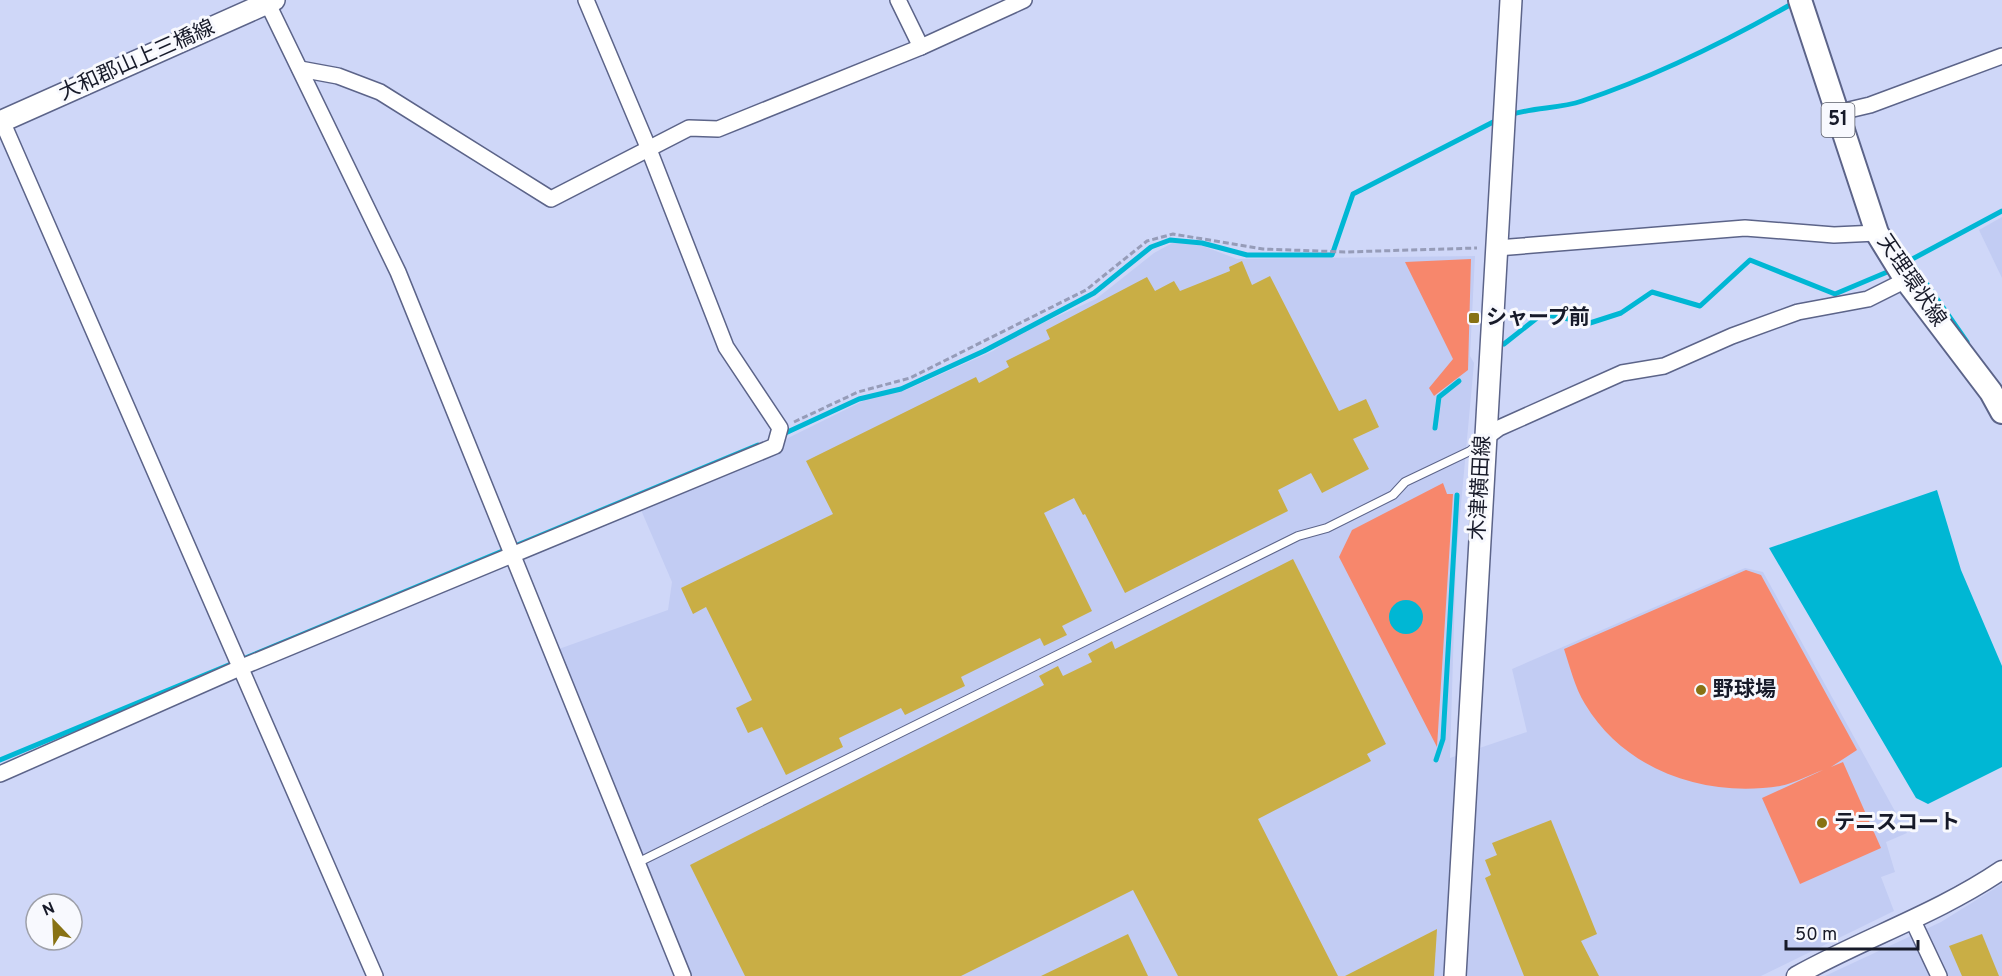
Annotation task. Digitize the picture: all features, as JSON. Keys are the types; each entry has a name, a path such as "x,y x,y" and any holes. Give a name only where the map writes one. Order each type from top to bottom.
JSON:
{"main road":[{"name":"木津横田線","path":"1455,976 1510,0"},
{"name":"大和郡山上三橋線","path":"1,122 269,1"},
{"name":"天理環状線","path":"1801,3 1877,233 1906,280 1996,389 2002,412"}],"street":[{"path":"0,774 239,661 513,556 775,446 780,428 726,347 648,147 586,0"},
{"path":"898,0 921,47"},
{"path":"300,69 338,76 380,92 551,198 689,128 718,129 921,47 1024,0"},
{"path":"269,1 398,272 683,976"},
{"path":"1836,113 1870,105 2002,56"},
{"path":"1,122 375,976"},
{"path":"1497,248 1745,228 1834,235 1877,233"},
{"path":"1484,439 1498,428 1622,373 1664,366 1732,336 1798,312 1868,299 1906,280"},
{"path":"1796,976 1970,892 2002,870"},
{"path":"1913,921 1939,976"}],"lane":[{"path":"637,863 1288,542 1327,528 1393,495 1405,482 1470,451 1484,439"}],"path":[{"path":"780,428 858,392 910,378 1086,290 1148,241 1173,234 1263,249 1345,252 1497,248"}],"shaded area":[{"path":"2002,217 2002,278 1979,230"},
{"path":"1176,241 1203,246 1237,259 1475,256 1470,356 1474,363 1456,559 1450,758 1527,732 1512,669 1745,568 1763,572 1907,833 1886,842 1895,872 1881,877 1894,911 1761,976 689,976 556,650 668,610 672,582 641,510 770,455 788,438 869,398 906,390 993,351 1016,335 1096,299 1154,253"},
{"path":"1471,259 1468,370 1434,396 1429,388 1453,359 1405,262"},
{"path":"1443,483 1447,494 1453,494 1437,747 1339,557 1352,530"},
{"name":"野球場","path":"1746,570 1761,575 1857,750 1831,767 1843,762 1881,848 1800,884 1762,798 1823,770 1786,785 1752,789 1724,788 1670,775 1645,763 1622,747 1602,727 1581,698 1564,649"},
{"path":"2002,884 2002,976 1825,976 1941,922"}],"water":[{"path":"1937,490 1961,570 2002,666 2002,767 1928,804 1916,798 1769,548"},
{"path":"1406,600 1418,605 1423,617 1418,629 1406,634 1394,629 1389,617 1394,605"}],"building":[{"path":"1242,261 1252,285 1270,276 1339,411 1366,399 1379,427 1353,439 1369,469 1322,493 1311,473 1278,490 1288,511 1125,593 1085,514 1083,515 1074,498 1044,513 1092,611 1062,626 1067,635 1044,646 1040,638 961,677 965,686 905,715 901,708 839,738 843,747 786,775 762,727 748,733 736,708 752,700 706,607 693,614 681,588 833,514 806,461 976,377 979,383 1009,367 1006,361 1050,339 1046,330 1147,277 1155,291 1174,281 1180,291 1230,271 1229,267"},
{"path":"1293,559 1386,744 1367,754 1371,761 1258,819 1338,976 1178,976 1133,890 961,976 745,976 690,865 1044,685 1039,676 1058,666 1063,676 1092,662 1088,654 1112,641 1115,649"},
{"path":"1551,820 1597,934 1581,941 1599,976 1524,976 1485,878 1491,875 1485,860 1497,855 1492,843"},
{"path":"1437,929 1434,976 1345,976"},
{"path":"1128,934 1148,976 1041,976"},
{"path":"1982,934 1999,976 1962,976 1949,946"}],"waterway":[{"path":"1510,115 1573,104 1610,91 1717,44 1795,2"},
{"path":"781,435 859,399 901,389 984,351 1094,293 1151,247 1170,240 1202,243 1247,255 1332,255 1353,194 1499,119"},
{"path":"1903,264 2002,211"},
{"path":"1504,344 1542,314 1590,323 1621,313 1652,292 1700,306 1750,260 1835,294 1892,270"},
{"path":"1910,260 1967,342"},
{"path":"1435,428 1439,397 1459,381"},
{"path":"0,760 758,445"},
{"path":"1436,760 1443,739 1457,495"}],"place":[{"name":"シャープ前","path":"1474,318"},
{"name":"野球場","path":"1701,690"},
{"name":"テニスコート","path":"1822,823"}]}
